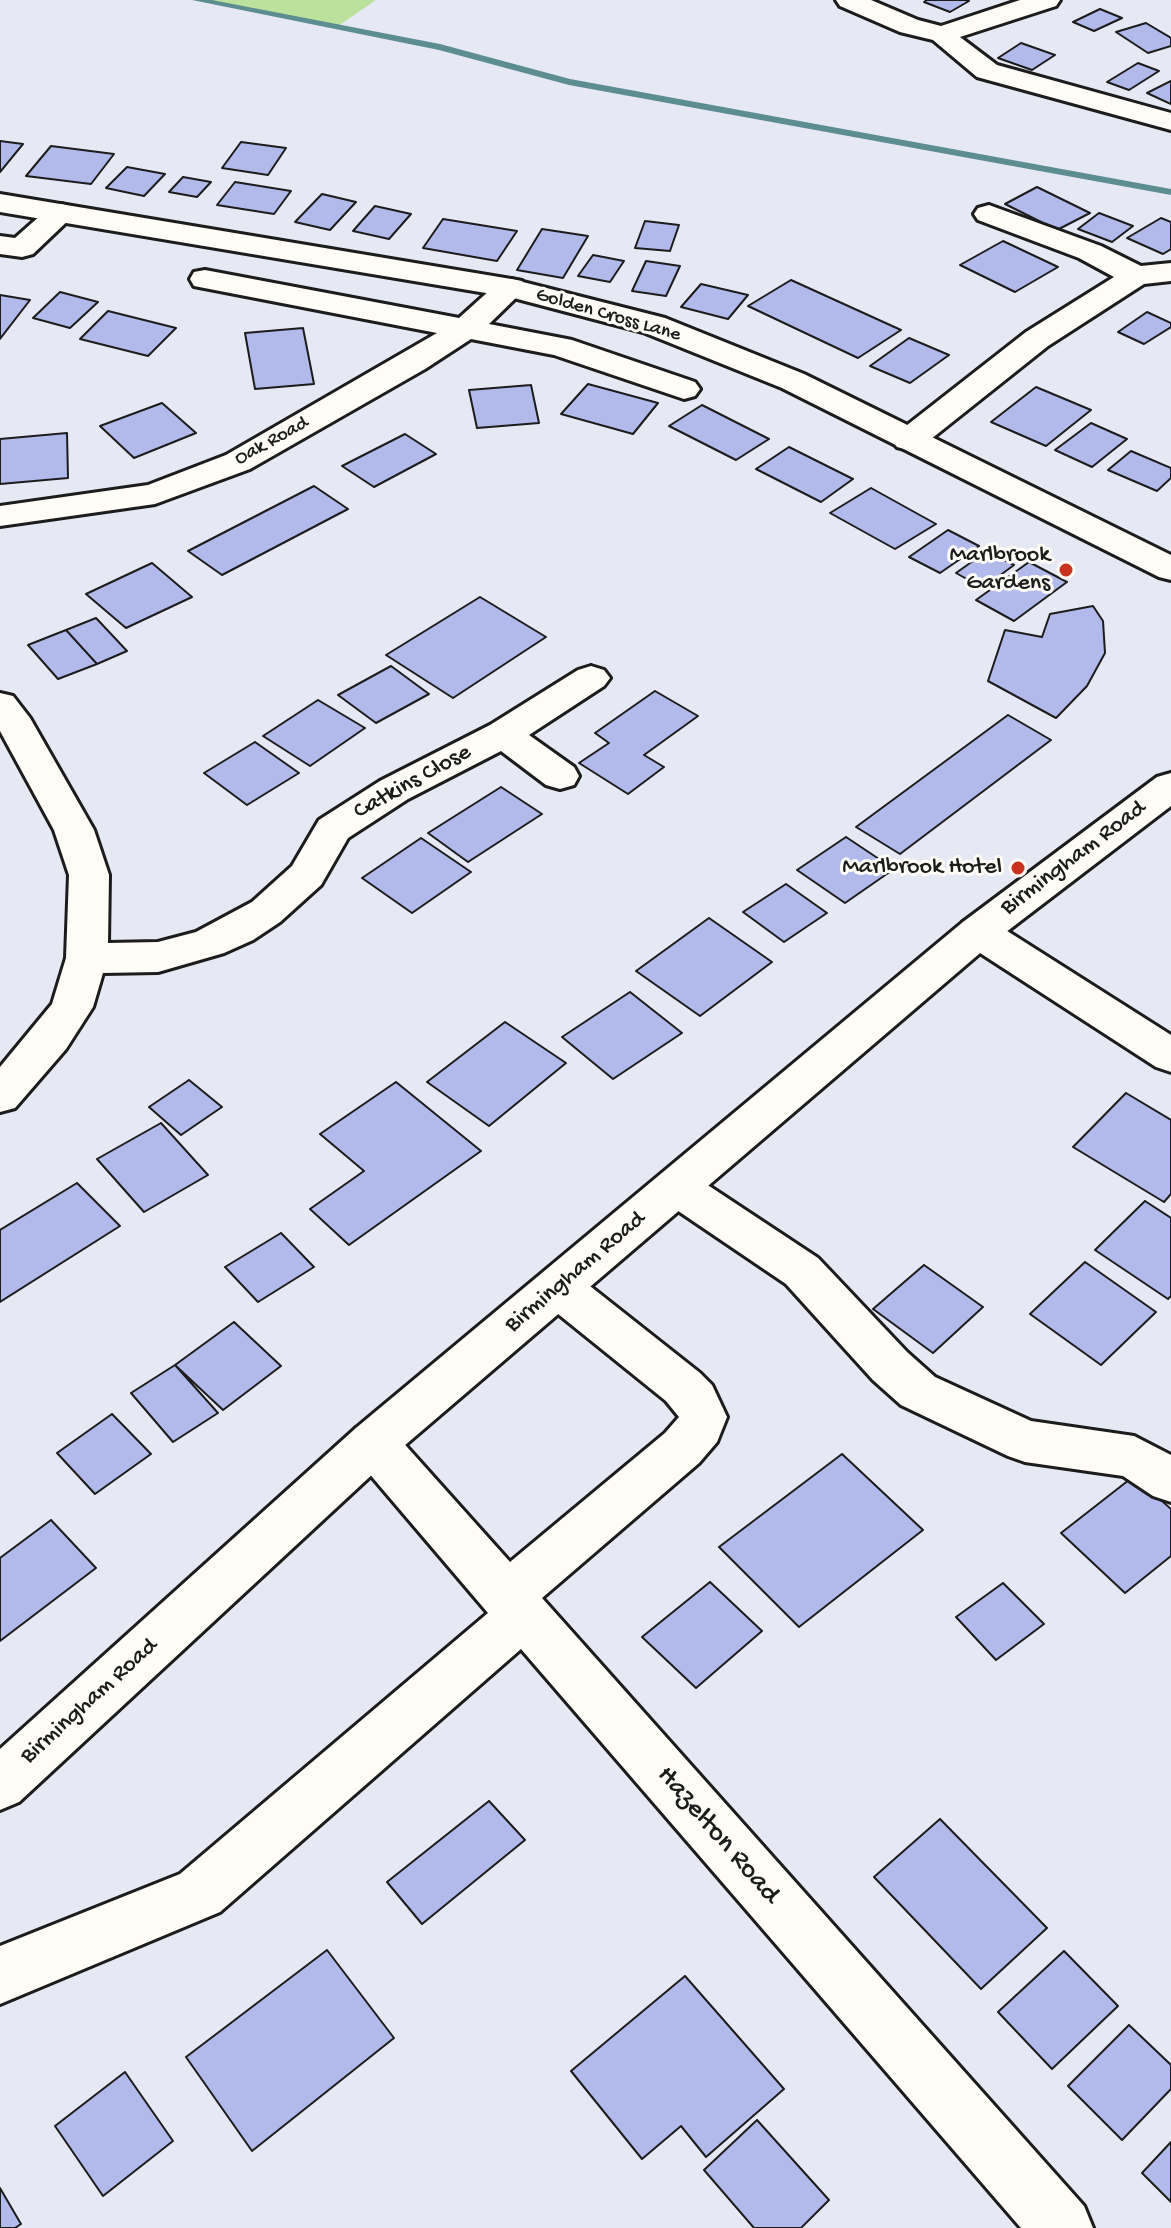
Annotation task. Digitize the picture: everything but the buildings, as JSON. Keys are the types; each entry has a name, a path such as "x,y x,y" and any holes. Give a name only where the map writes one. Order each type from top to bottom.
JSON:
{"main road":[{"path":"849,0 950,43 987,71 1171,122"},
{"path":"950,43 1047,0"},
{"name":"Golden Cross Lane","path":"0,203 511,288 654,325 793,381 1171,569"},
{"path":"0,245 22,248 61,213"},
{"path":"989,214 1090,252 1136,276"},
{"path":"909,440 1037,339 1136,276 1171,272"},
{"path":"205,279 561,347 684,389"},
{"name":"Oak Road","path":"0,516 155,494 238,462 414,362 465,329 511,288"},
{"name":"Catkins Close","path":"87,958 158,957 209,943 238,930 266,912 307,875 333,829 394,790 503,734 591,678"},
{"path":"0,705 17,727 74,830 89,875 87,958 72,1007 51,1038 0,1096"},
{"path":"503,734 560,776"},
{"name":"Birmingham Road","path":"0,1784 373,1443 978,932 1171,786"},
{"path":"978,932 1171,1056"},
{"path":"678,1188 802,1271 890,1366 918,1391 1025,1441 1134,1457 1171,1481"},
{"path":"0,1975 200,1893 515,1606 682,1448 700,1427 703,1417 695,1399 683,1387 559,1288"},
{"name":"Hazelton Road","path":"373,1443 1062,2228"}],"green space":[{"path":"198,0 376,0 338,26"}],"waterway":[{"path":"197,0 440,47 569,82 1171,192"}],"place":[{"name":"Marlbrook Gardens","path":"1066,570"},
{"name":"Marlbrook Hotel","path":"1018,868"}]}
